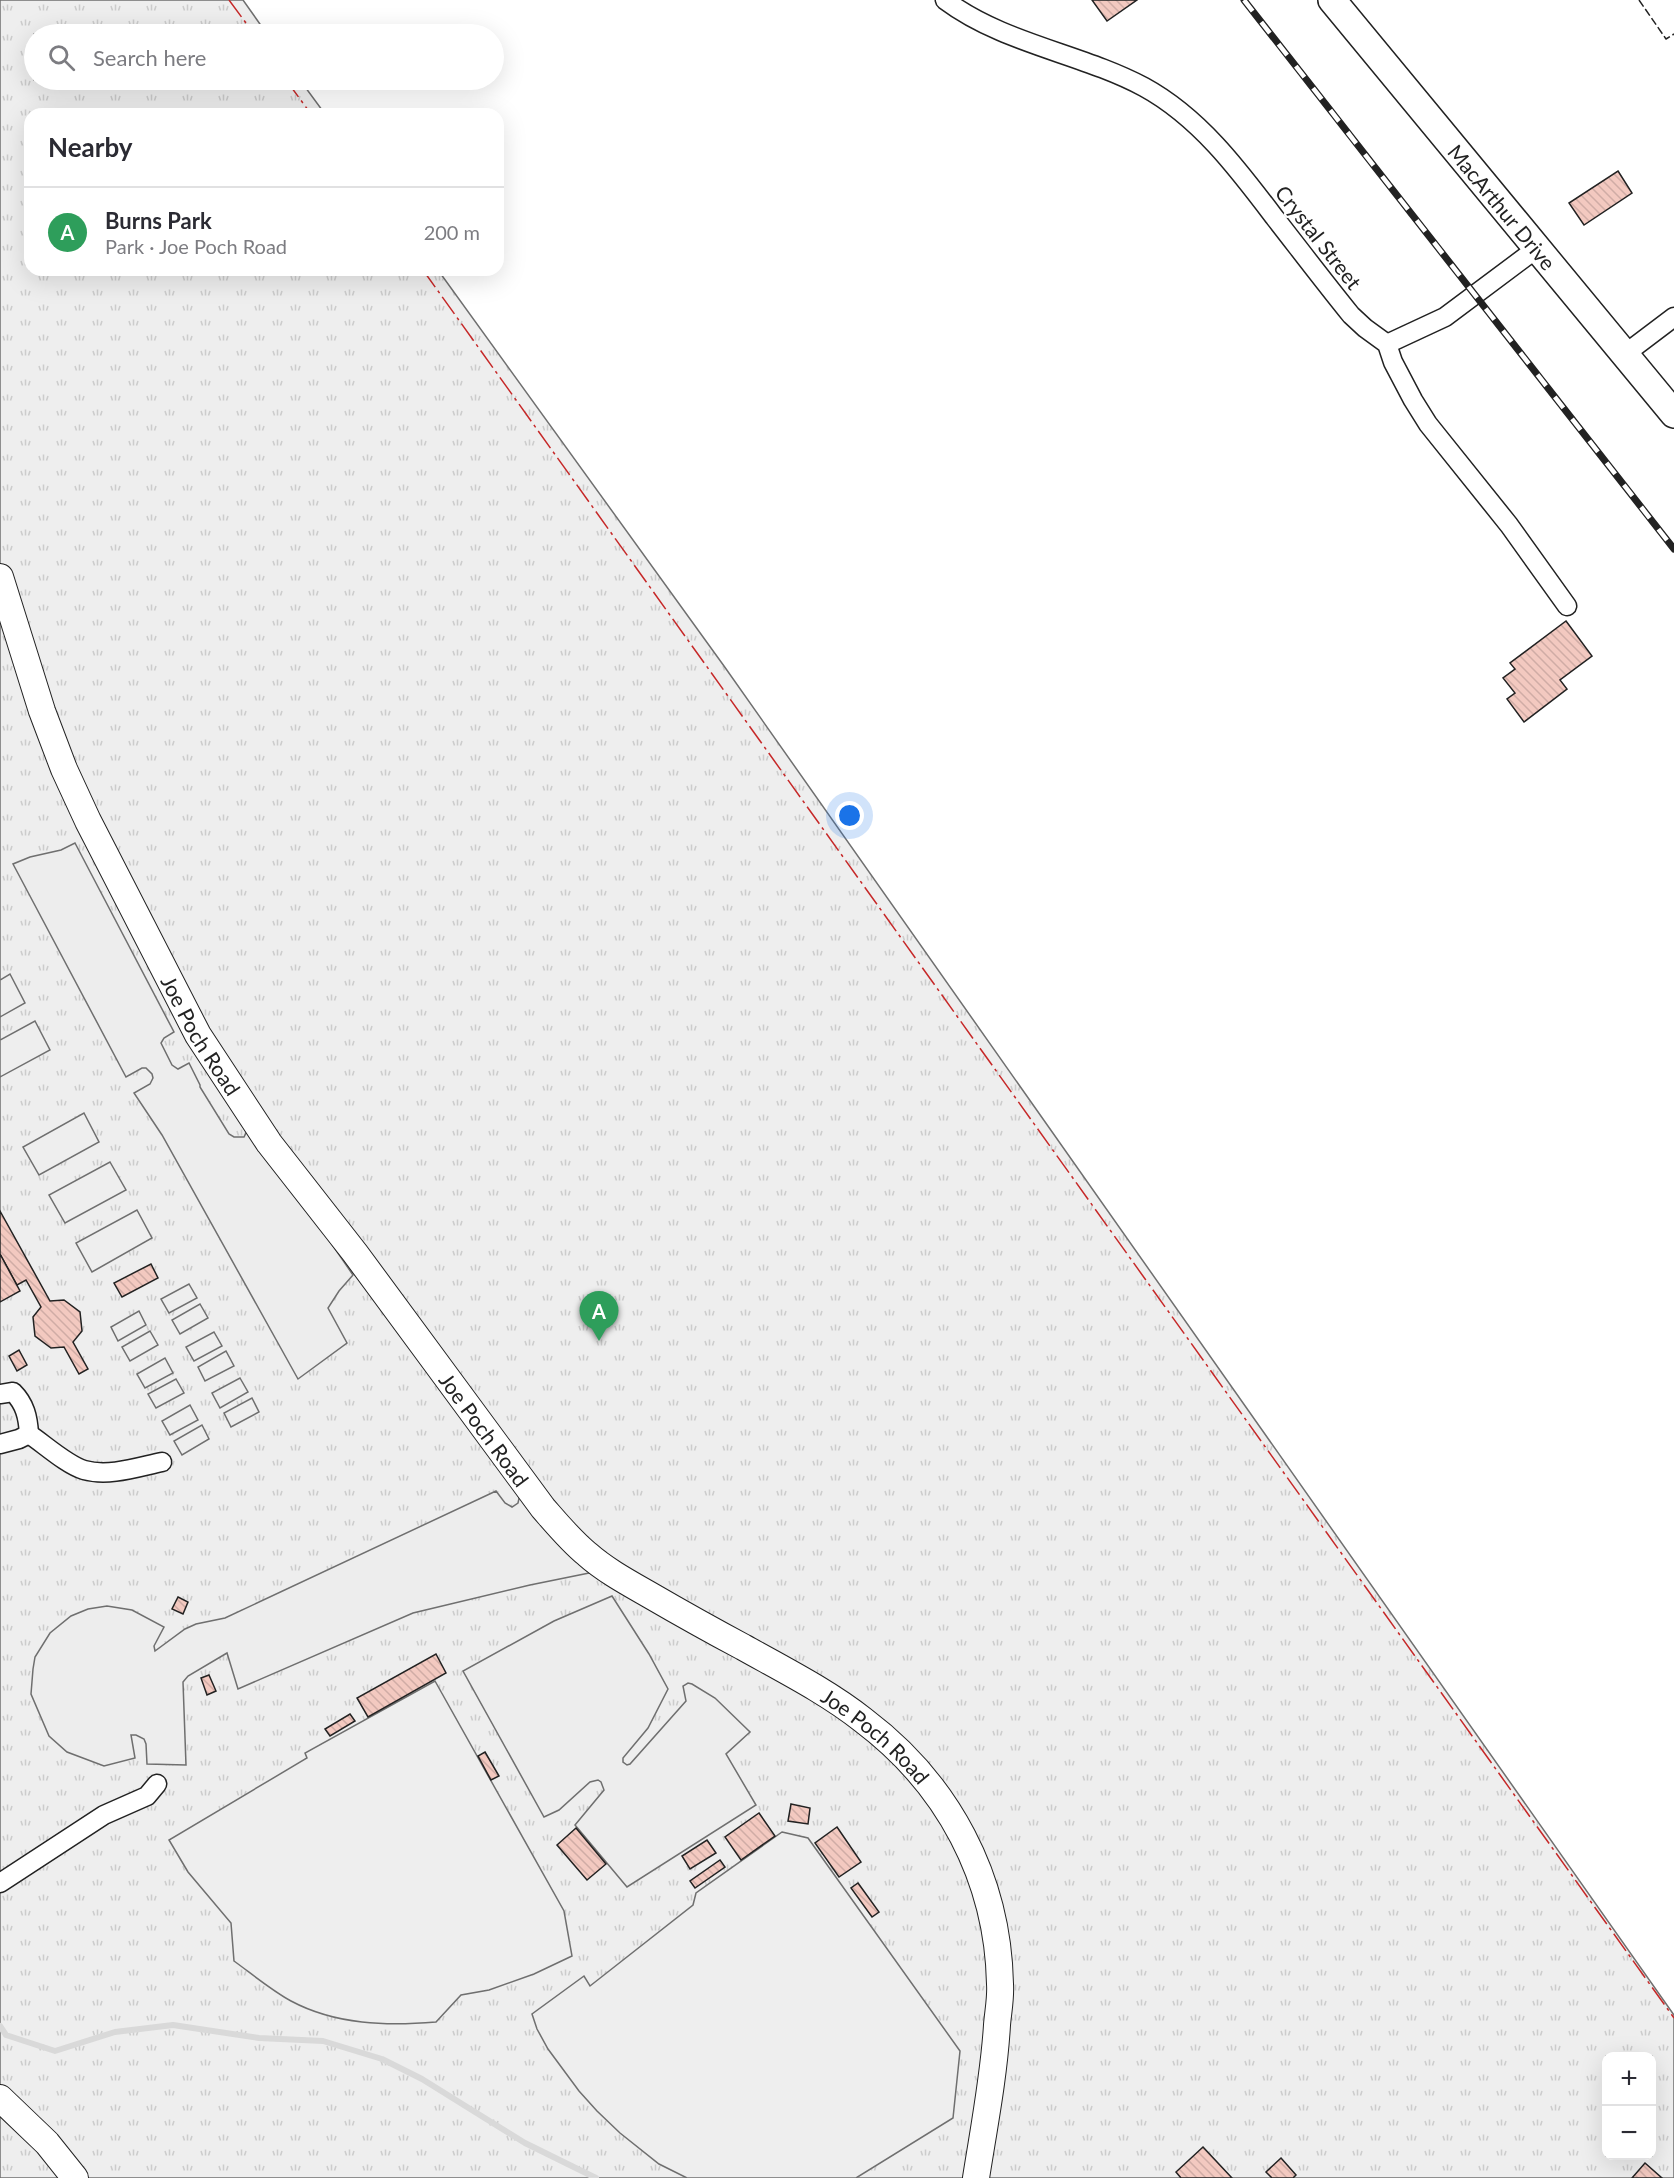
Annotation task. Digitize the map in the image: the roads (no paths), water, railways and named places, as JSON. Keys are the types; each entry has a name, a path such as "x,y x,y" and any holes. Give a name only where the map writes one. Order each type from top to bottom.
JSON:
{"main road":[{"name":"MacArthur Drive","path":"1332,0 1674,414"}],"street":[{"name":"Crystal Street","path":"945,0 976,20 1120,76 1168,102 1217,146 1351,315 1387,344"},
{"path":"1536,249 1445,317 1387,344 1393,362 1428,424 1509,525 1566,606"},
{"path":"1625,354 1674,318"},
{"name":"Joe Poch Road","path":"0,577 42,711 64,769 88,821 216,1066 269,1143 355,1253 543,1508 576,1544 611,1573 817,1688 864,1720 898,1749 928,1781 948,1808 964,1835 981,1879 996,1946 1000,1985 995,2053 976,2178"},
{"path":"0,1394 13,1392 21,1400 27,1415 29,1434 73,1465 84,1470 125,1470 162,1461"},
{"path":"0,1444 29,1434"},
{"path":"0,1883 104,1815 147,1796 157,1784"},
{"path":"0,2098 47,2143 75,2178"}],"waterway":[{"path":"0,2026 6,2035 55,2051 115,2032 173,2025 259,2038 323,2041 382,2059 422,2079 525,2143 596,2178"}],"railway":[{"path":"1244,0 1674,549"}],"place":[{"name":"Burns Park","path":"599,1341"}]}
